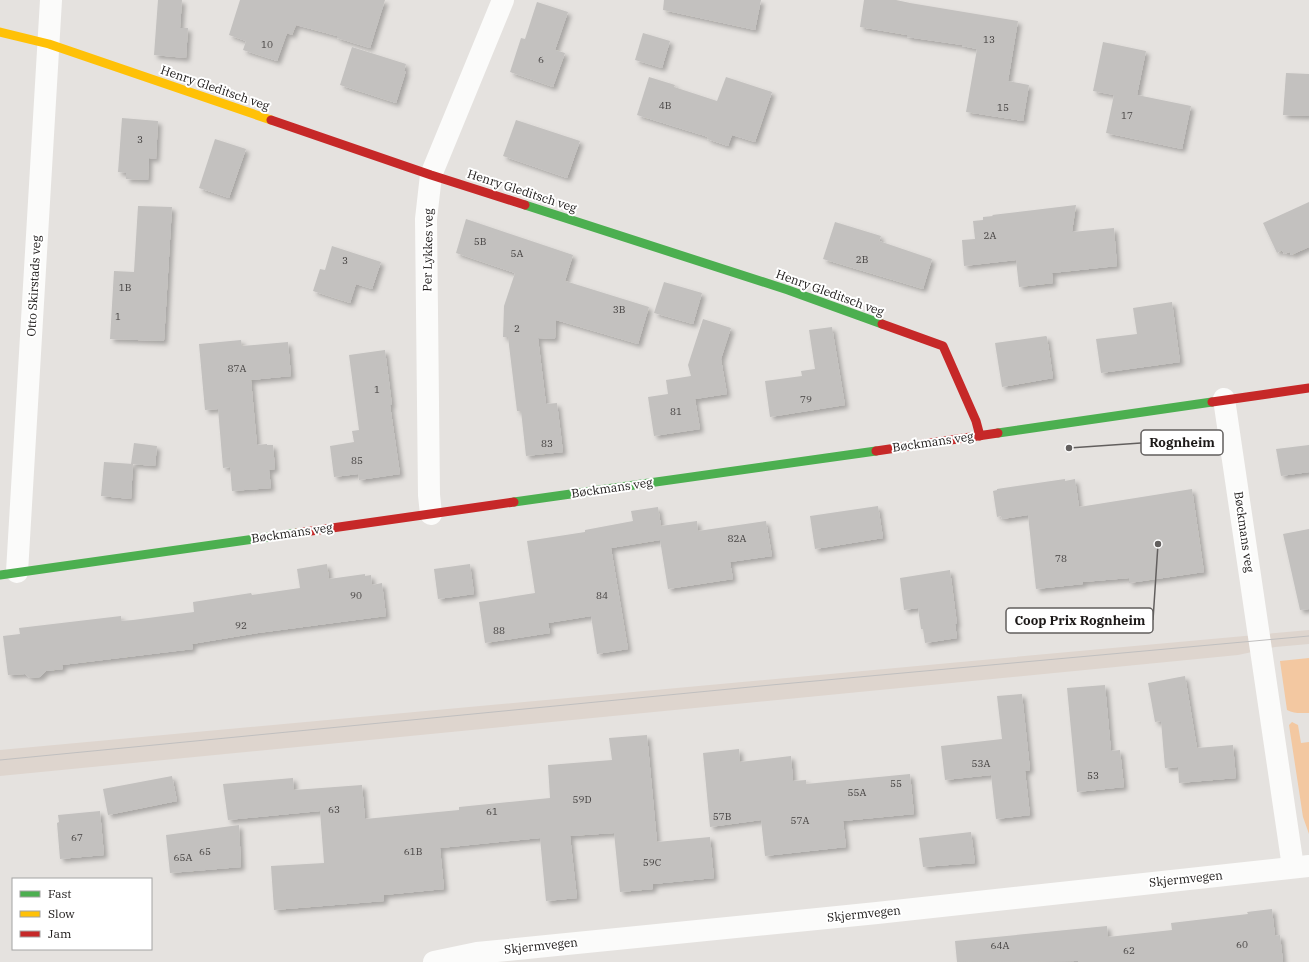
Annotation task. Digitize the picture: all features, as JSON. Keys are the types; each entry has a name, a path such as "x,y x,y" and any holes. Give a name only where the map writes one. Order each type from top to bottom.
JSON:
{"main road":[{"name":"Henry Gleditsch veg","path":"0,32 49,44 431,175 788,290 943,346 976,421 980,436"},
{"name":"Bøckmans veg","path":"8,573 980,436 1309,388"}],"street":[{"name":"Otto Skirstads veg","path":"8,573 49,44 50,0"},
{"name":"Per Lykkes veg","path":"431,514 429,496 426,219 431,175 503,0"},
{"name":"Bøckmans veg","path":"1224,400 1260,641"},
{"name":"Skjermvegen","path":"434,962 477,953 877,913 1301,866 1260,641"}],"shaded area":[{"path":"1309,630 1309,644 1275,647 1238,655 0,776 0,750"},
{"path":"1309,658 1309,713 1292,712 1287,710 1280,661"},
{"path":"1292,722 1298,725 1301,743 1309,742 1309,834 1303,817 1289,725"}],"building":[{"path":"158,0 182,0 180,28 188,28 186,58 154,55"},
{"path":"240,0 385,0 370,48 337,38 337,36 296,25 292,35 287,33 277,61 243,50 246,41 229,35"},
{"path":"664,0 761,0 755,30 663,10"},
{"path":"864,0 896,0 1018,21 1008,81 1029,85 1023,121 966,112 977,49 860,27"},
{"path":"537,2 568,12 555,50 565,53 553,87 510,72 521,38 525,39"},
{"path":"643,33 670,41 662,68 635,60"},
{"path":"1103,42 1146,51 1137,95 1191,106 1182,149 1106,133 1114,95 1093,91"},
{"path":"352,47 406,64 404,71 406,71 396,103 340,85"},
{"path":"1286,73 1309,74 1309,116 1283,115"},
{"path":"649,77 717,101 726,77 772,92 755,142 732,135 728,146 707,139 708,137 637,115"},
{"path":"122,118 158,121 156,159 149,158 148,180 126,179 126,173 118,172"},
{"path":"516,120 580,141 567,178 503,156"},
{"path":"215,139 246,149 229,198 199,188"},
{"path":"1309,202 1309,247 1291,255 1290,252 1284,254 1282,250 1277,253 1263,223"},
{"path":"1076,205 1072,232 1114,228 1117,266 1052,273 1053,283 1019,287 1016,260 964,266 962,240 975,239 973,221 983,220 983,217 993,216 992,215"},
{"path":"138,206 172,207 164,341 110,339 114,271 134,272"},
{"path":"466,219 573,255 565,281 649,307 638,344 556,320 555,339 538,338 546,404 557,403 563,452 526,456 521,411 517,411 508,337 503,337 504,306 515,273 456,253"},
{"path":"835,222 881,236 879,241 932,259 923,289 823,259"},
{"path":"332,246 381,262 372,289 356,284 350,303 313,291 320,269 325,270"},
{"path":"664,282 702,293 693,324 654,313"},
{"path":"1172,302 1180,362 1101,373 1096,339 1137,334 1133,308"},
{"path":"703,319 731,328 721,359 727,394 695,399 700,429 654,436 648,397 668,394 666,380 691,376 688,365"},
{"path":"832,327 845,405 770,417 765,381 802,376 801,371 815,369 809,330"},
{"path":"1046,336 1053,378 1002,387 995,343"},
{"path":"241,340 242,346 288,342 291,376 251,380 257,445 273,445 275,469 269,470 271,488 232,491 230,467 223,468 218,409 205,410 199,344"},
{"path":"385,350 392,405 390,405 400,474 359,480 358,474 334,477 330,446 354,442 352,431 359,430 349,355"},
{"path":"134,443 157,446 155,466 131,464"},
{"path":"1309,445 1309,472 1281,476 1276,449"},
{"path":"104,462 133,464 131,499 101,496"},
{"path":"1065,479 1065,481 1075,479 1079,507 1192,489 1204,572 1129,583 1129,578 1083,582 1083,584 1036,589 1028,515 1002,519 1001,516 997,517 993,491 997,489"},
{"path":"878,506 883,538 815,549 810,516"},
{"path":"658,507 661,526 697,521 698,531 766,521 772,556 730,562 733,579 668,589 660,540 611,548 628,649 597,654 591,616 548,623 550,633 485,643 479,602 535,593 527,541 585,532 585,530 633,521 631,511"},
{"path":"1309,529 1309,609 1300,610 1283,534"},
{"path":"327,564 329,579 365,574 365,576 371,575 372,585 382,583 386,616 258,633 192,644 193,649 62,665 63,669 46,671 40,677 30,678 25,674 8,675 3,636 20,634 19,628 121,616 121,621 194,612 193,602 251,593 252,595 300,588 297,569"},
{"path":"470,564 474,594 438,599 434,569"},
{"path":"950,570 957,624 955,624 957,638 925,643 918,608 904,610 900,578"},
{"path":"1185,676 1197,748 1233,745 1236,778 1179,783 1178,767 1165,768 1161,721 1155,722 1148,683"},
{"path":"1105,685 1111,751 1120,750 1124,787 1077,792 1067,688"},
{"path":"1022,694 1030,770 1025,771 1030,815 996,819 991,775 945,780 941,746 1002,739 997,696"},
{"path":"647,735 657,842 710,837 714,878 653,884 653,889 620,892 614,833 570,836 577,898 546,901 540,838 440,848 444,889 384,895 384,901 274,910 271,866 324,863 320,811 228,820 223,784 293,778 294,790 362,785 365,819 459,810 459,807 550,798 548,765 612,760 609,738"},
{"path":"739,749 740,762 791,756 793,781 806,780 806,784 910,774 914,814 843,821 846,847 765,856 761,820 710,827 703,753"},
{"path":"172,776 177,801 108,815 103,789"},
{"path":"100,811 104,855 60,859 57,823 59,822 58,815"},
{"path":"239,825 241,867 170,873 166,835"},
{"path":"971,832 975,863 923,867 919,838"},
{"path":"1272,909 1275,936 1280,935 1283,962 957,962 955,941 1107,926 1108,937 1172,930 1171,923 1248,914 1247,912"}],"tram line":[{"path":"0,760 771,685 1309,636"}],"traffic: fast":[{"path":"525,205 788,290 882,324"},
{"path":"998,433 1212,402"},
{"path":"514,502 876,451"},
{"path":"0,575 297,533"}],"traffic: slow":[{"path":"0,32 49,44 271,120"}],"traffic: jam":[{"path":"271,120 431,175 525,205"},
{"path":"882,324 943,346 976,421 980,436"},
{"path":"1212,402 1309,388"},
{"path":"876,451 998,433"},
{"path":"297,533 514,502"}],"place":[{"name":"Rognheim","path":"1069,448"},
{"name":"Coop Prix Rognheim","path":"1158,544"}]}
